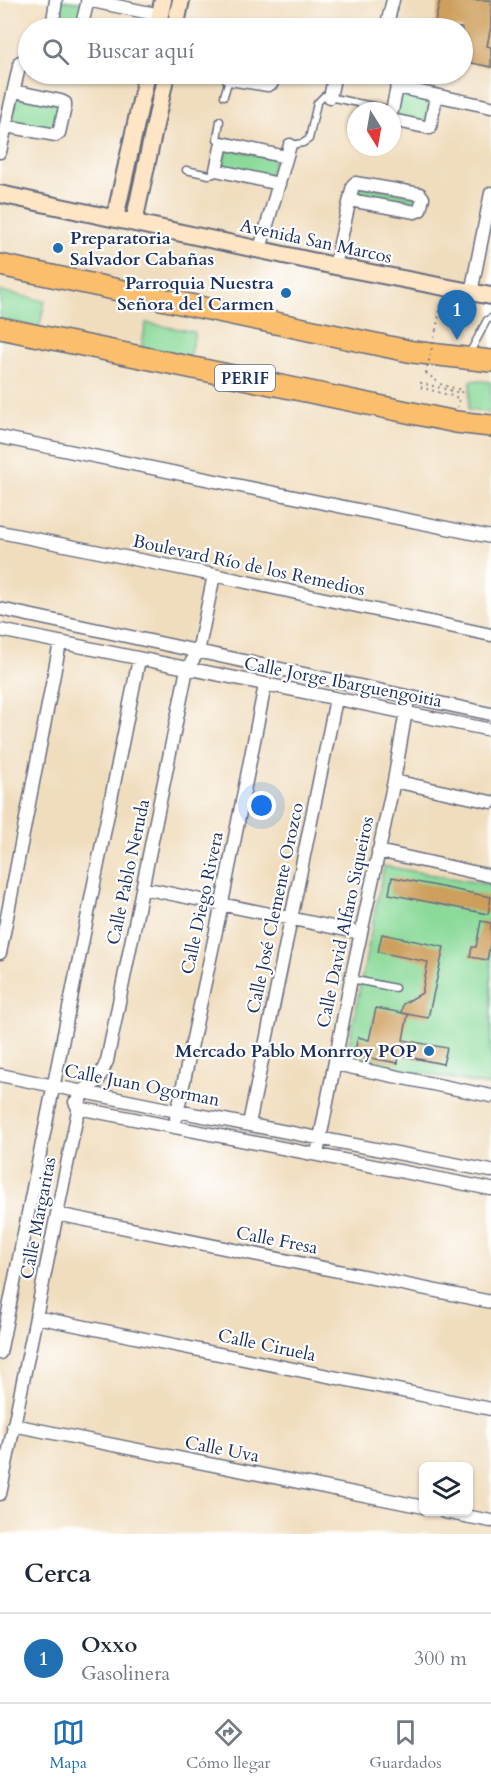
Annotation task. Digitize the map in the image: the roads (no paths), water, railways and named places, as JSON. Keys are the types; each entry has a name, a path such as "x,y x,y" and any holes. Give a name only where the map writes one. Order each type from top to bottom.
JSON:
{"highway":[{"path":"0,265 413,352 491,361"},
{"name":"PERIF","path":"0,328 456,422 491,426"}],"street":[{"path":"84,18 88,0 160,15"},
{"path":"177,18 181,0"},
{"path":"388,18 393,0"},
{"path":"53,18 54,1"},
{"path":"0,152 18,72"},
{"path":"115,218 145,84"},
{"path":"134,222 164,84"},
{"path":"330,97 333,84"},
{"path":"394,102 397,87 491,107"},
{"path":"6,126 56,135 59,133 65,107 65,103 61,101 14,91"},
{"path":"401,122 430,128 436,96"},
{"path":"260,249 279,184 288,151 222,143 216,170 279,184"},
{"path":"335,266 353,185 357,182 420,194 423,198 420,210 415,212 350,200"},
{"path":"471,292 491,193"},
{"name":"Avenida San Marcos","path":"0,194 335,266 491,296"},
{"path":"0,437 491,537"},
{"name":"Boulevard Río de los Remedios","path":"0,532 214,575 491,635"},
{"name":"Calle Pablo Neruda","path":"82,1091 98,1081 107,1060 188,669 198,652 214,575"},
{"name":"Calle Jorge Ibarguengoitia","path":"0,609 491,714"},
{"name":"Calle Jorge Ibarguengoitia","path":"0,630 491,730"},
{"path":"0,953 60,643"},
{"name":"Calle Pablo Neruda","path":"53,1085 139,659"},
{"name":"Calle Diego Rivera","path":"174,1128 222,903 264,685"},
{"name":"Calle David Alfaro Siqueiros","path":"317,1154 409,698"},
{"name":"Calle José Clemente Orozco","path":"249,1124 336,699"},
{"path":"393,781 491,802"},
{"path":"378,851 491,876"},
{"path":"143,888 361,933"},
{"path":"335,1064 491,1096"},
{"path":"0,1075 53,1085"},
{"name":"Calle Juan Ogorman","path":"53,1085 491,1171"},
{"name":"Calle Juan Ogorman","path":"53,1085 68,1093 78,1108 491,1189"},
{"name":"Calle Margaritas","path":"0,1353 53,1085"},
{"name":"Calle Margaritas","path":"0,1494 82,1091"},
{"name":"Calle Fresa","path":"57,1214 491,1302"},
{"name":"Calle Ciruela","path":"36,1317 491,1409"},
{"name":"Calle Uva","path":"14,1425 419,1507"},
{"path":"465,1516 491,1521"}],"lane":[{"path":"224,96 227,84"},
{"path":"288,151 309,139 318,100 324,96 352,102"},
{"path":"220,121 217,139 222,143"},
{"path":"186,170 209,175 214,174 216,170"},
{"path":"467,358 491,318"},
{"path":"351,979 395,988"}],"place":[{"name":"Preparatoria Salvador Cabañas","path":"58,248"},
{"name":"Parroquia Nuestra Señora del Carmen","path":"286,293"},
{"name":"Oxxo","path":"457,340"},
{"name":"Mercado Pablo Monrroy POP","path":"429,1051"}]}
